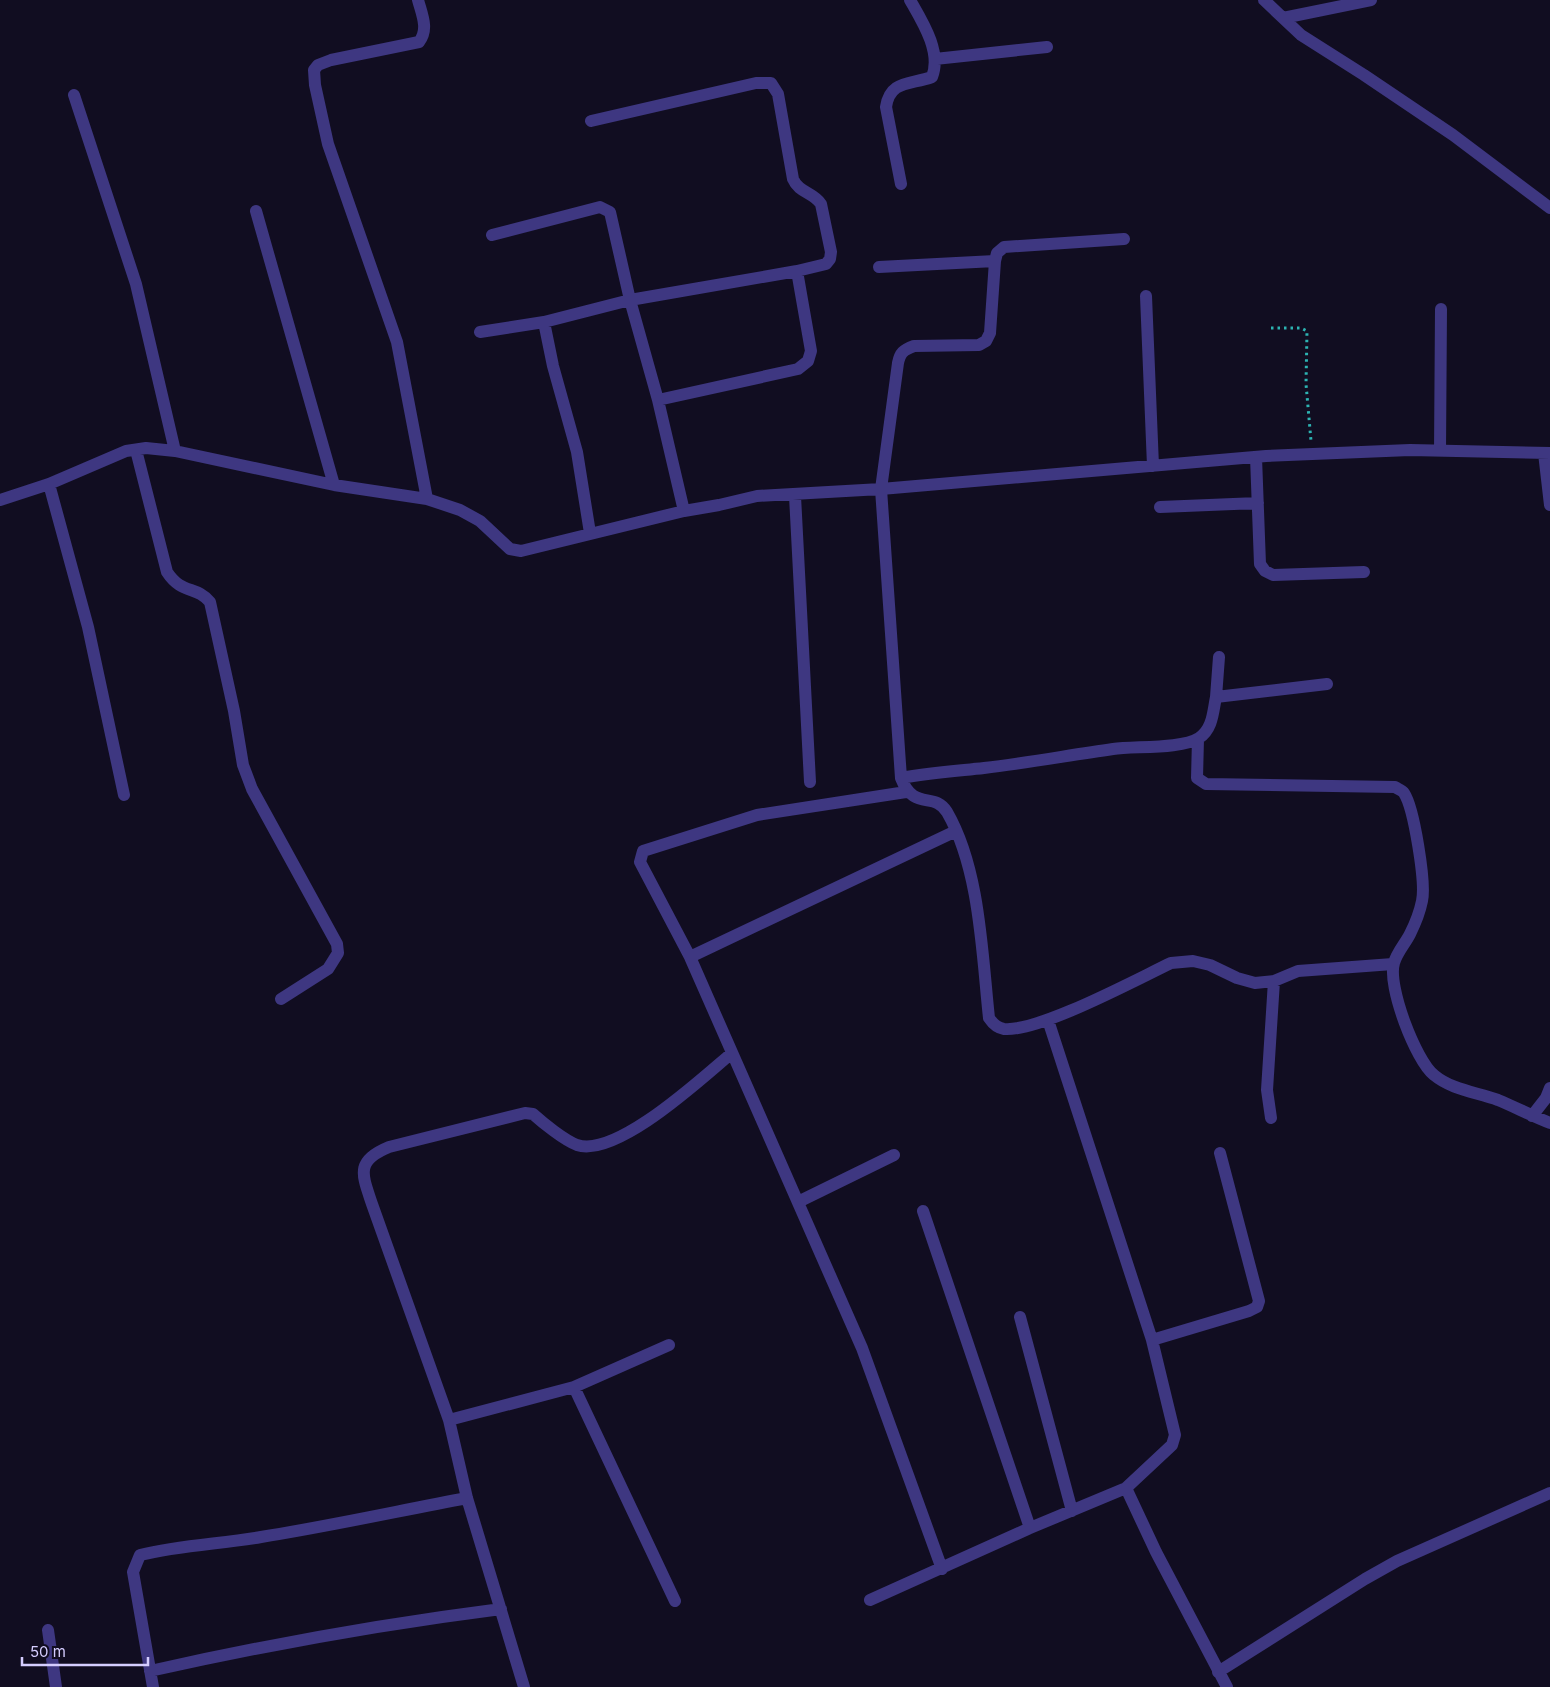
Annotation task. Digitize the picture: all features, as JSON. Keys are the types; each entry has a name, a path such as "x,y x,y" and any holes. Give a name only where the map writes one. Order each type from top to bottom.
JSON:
{"street":[{"path":"418,0 425,28 419,42 331,60 318,65 314,70 315,85 328,144 397,342 427,498"},
{"path":"901,184 886,107 888,95 894,88 932,77 936,68 935,59 920,18 910,0"},
{"path":"1264,0 1314,44 1364,75 1547,202"},
{"path":"1283,18 1371,0"},
{"path":"935,59 1047,47"},
{"path":"480,332 544,322 630,300 797,271 826,264 830,260 831,252 821,204 817,198 800,190 793,179 778,94 771,83 756,83 591,121"},
{"path":"74,95 136,284 175,451"},
{"path":"492,236 600,207 610,212 630,300 658,400 684,510"},
{"path":"256,211 334,485"},
{"path":"1124,239 1004,247 997,253 995,261 990,333 986,340 979,345 914,346 904,349 900,354 881,489 901,778 906,792 914,797 939,804 946,811 956,831 969,869 980,929 992,1024 1004,1029 1048,1020 1171,963 1192,961 1210,965 1237,978 1255,983 1274,981 1298,971 1393,964"},
{"path":"879,267 995,261"},
{"path":"658,400 798,369 808,361 811,351 797,271"},
{"path":"1146,296 1154,466"},
{"path":"1440,451 1441,309"},
{"path":"544,322 553,366 577,452 590,533"},
{"path":"0,500 49,484 126,451 146,448 175,451 334,485 427,498 460,510 480,521 510,549 520,550 684,510 719,506 758,496 795,496 1256,457 1440,451 1547,453 1550,505"},
{"path":"136,450 167,572 174,584 203,594 210,602 234,710 243,765 252,788 337,944 338,953 328,969 280,999"},
{"path":"1256,457 1260,564 1265,571 1273,575 1364,572"},
{"path":"49,484 88,627 124,795"},
{"path":"795,496 810,782"},
{"path":"1160,507 1258,503"},
{"path":"901,778 932,772 984,768 1115,749 1166,746 1198,740 1206,733 1210,724 1216,697 1219,657"},
{"path":"1216,697 1326,684"},
{"path":"1198,740 1197,778 1206,784 1394,787 1403,792 1409,804 1423,877 1422,902 1410,934 1393,964 1392,982 1398,1006 1425,1066 1435,1076 1459,1089 1500,1101 1550,1123"},
{"path":"906,792 757,815 643,852 640,862 690,957 862,1348 942,1568"},
{"path":"690,957 956,831"},
{"path":"1271,1118 1268,1090 1274,981"},
{"path":"870,1600 1030,1528 1126,1488 1172,1446 1174,1435 1152,1340 1048,1020"},
{"path":"524,1687 467,1498 449,1420 372,1204 363,1169 366,1160 373,1154 388,1147 525,1113 532,1114 577,1145 600,1144 616,1140 645,1124 732,1053"},
{"path":"1532,1116 1546,1098 1550,1088"},
{"path":"1152,1340 1249,1312 1257,1307 1258,1301 1254,1278 1220,1153"},
{"path":"798,1202 894,1155"},
{"path":"923,1211 1030,1528"},
{"path":"1020,1317 1072,1511"},
{"path":"449,1420 574,1387 669,1346"},
{"path":"574,1387 675,1601"},
{"path":"1126,1488 1227,1687"},
{"path":"1218,1672 1365,1578 1397,1561 1550,1493"},
{"path":"153,1687 132,1572 140,1555 170,1548 212,1545 298,1531 467,1498"},
{"path":"150,1671 222,1655 433,1618 501,1609"},
{"path":"48,1630 56,1687"}],"path":[{"path":"1271,328 1301,328 1307,331 1306,384 1313,454"}]}
